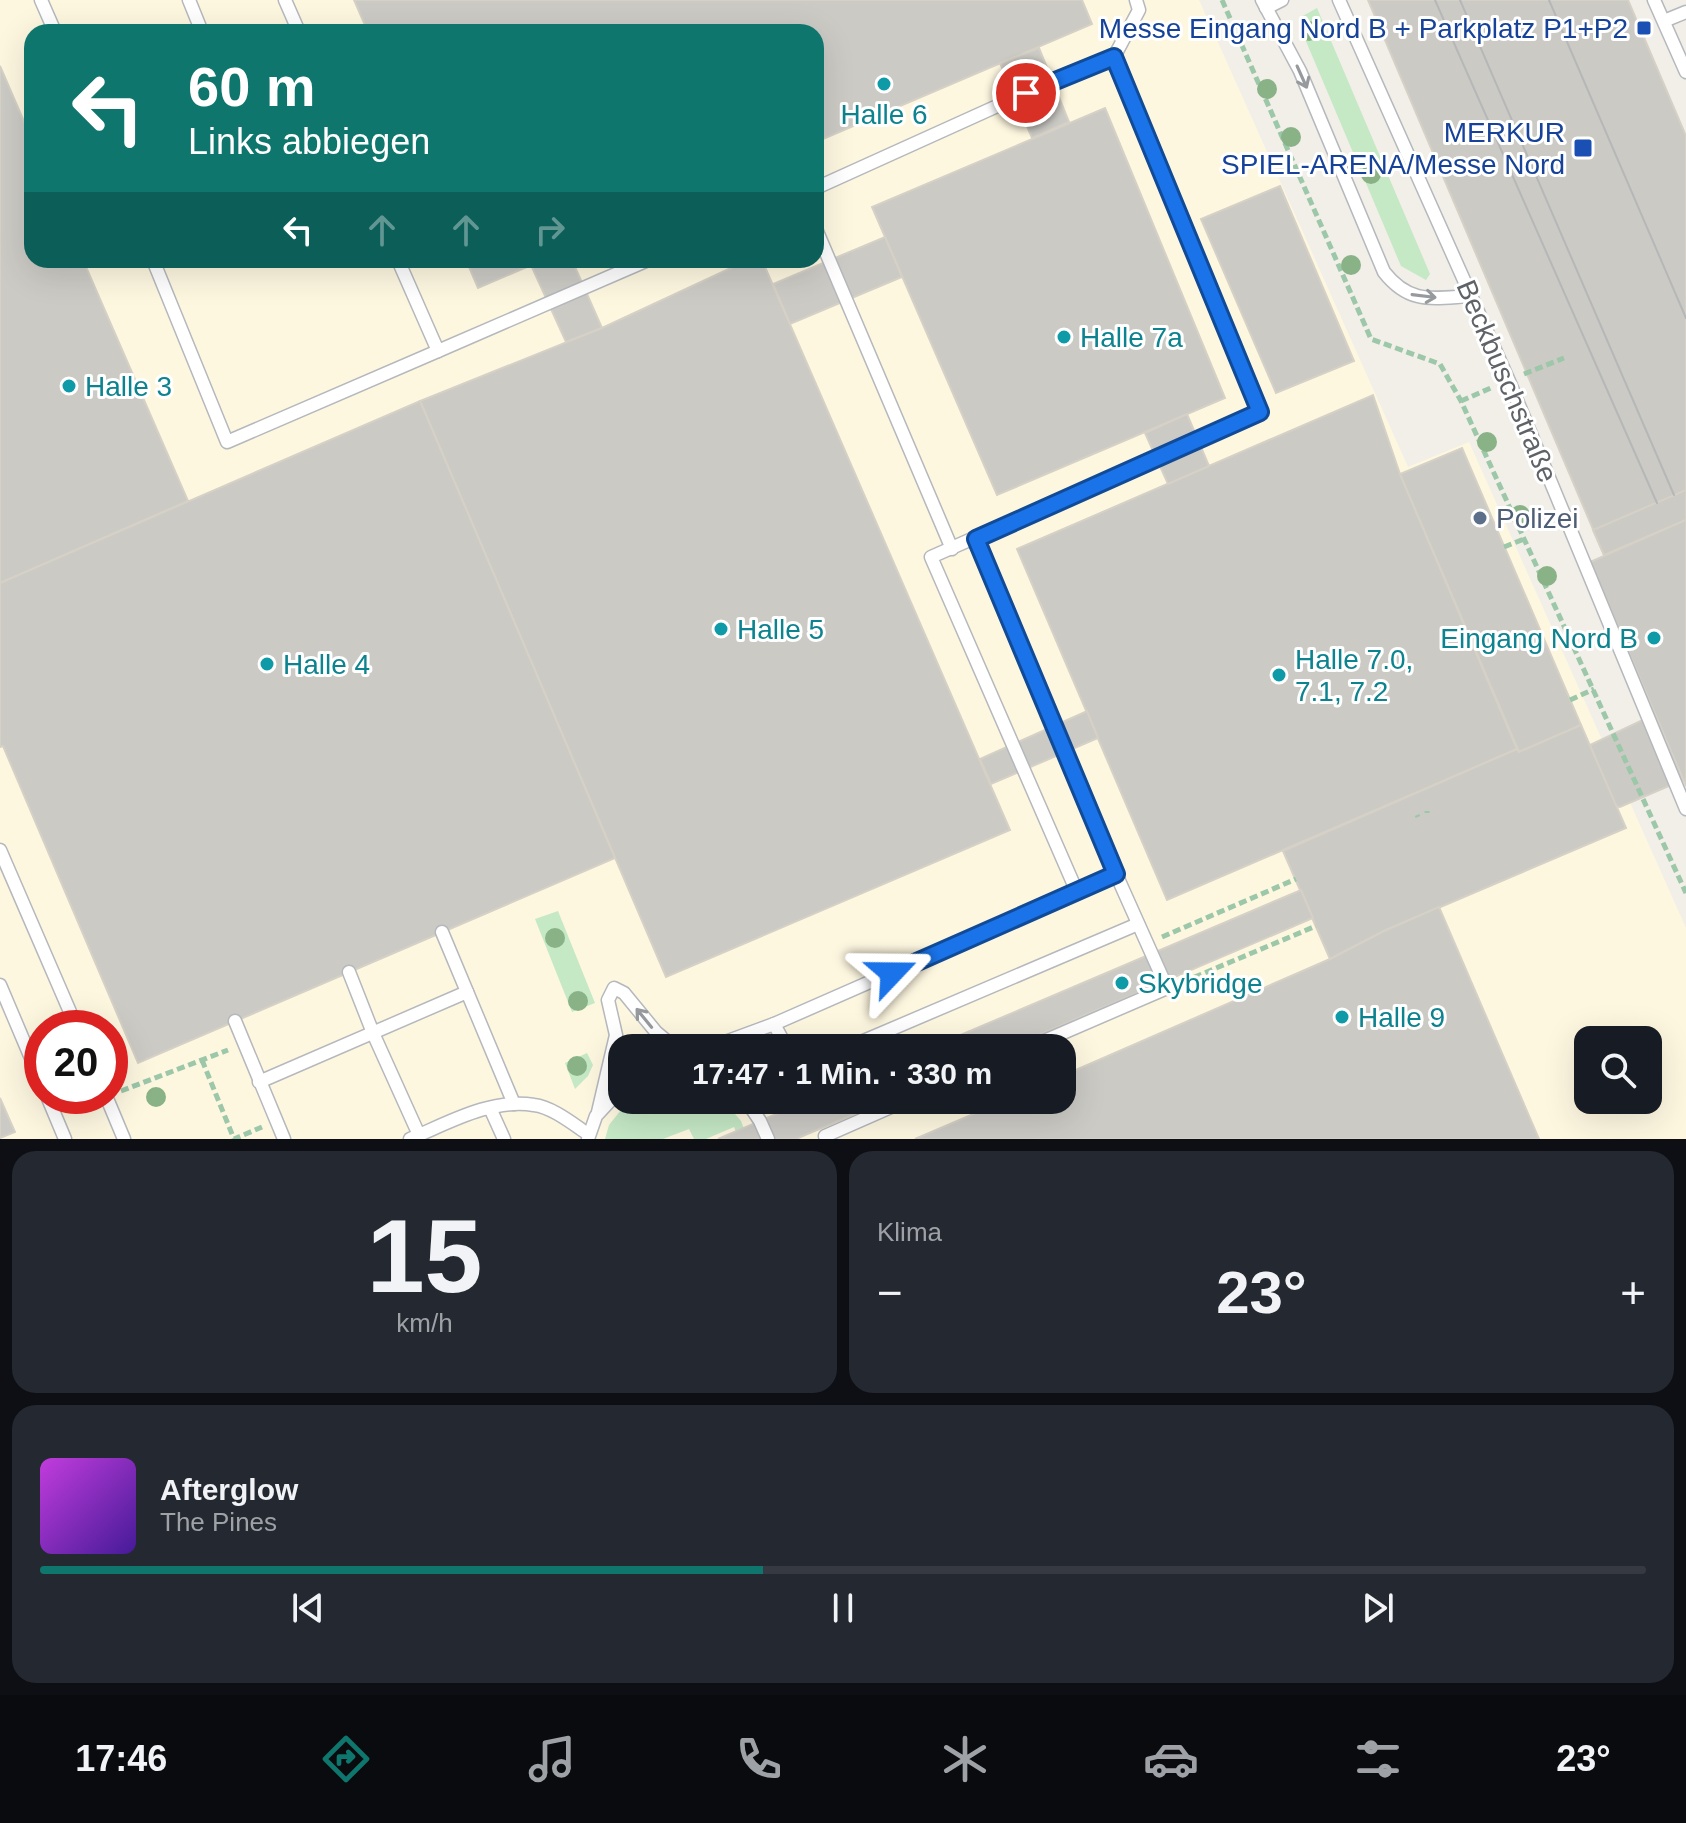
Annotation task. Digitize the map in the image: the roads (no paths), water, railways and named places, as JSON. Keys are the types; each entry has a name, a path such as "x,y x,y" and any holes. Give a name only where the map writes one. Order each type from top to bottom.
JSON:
{"lane":[{"path":"41,0 52,24"},
{"path":"189,0 199,24"},
{"path":"285,0 296,24"},
{"path":"824,184 1026,93 1114,57 1139,10 1136,0"},
{"path":"1282,0 1264,4 1300,71 1384,272 1407,294 1424,298 1471,296"},
{"name":"Beckbuschstraße","path":"1339,0 1509,381 1686,809"},
{"path":"1654,0 1686,72"},
{"path":"1664,21 1686,12"},
{"path":"1077,892 931,557 1260,412 1114,57"},
{"path":"824,248 952,549"},
{"path":"156,268 227,442 630,268"},
{"path":"402,268 438,351"},
{"path":"976,539 1167,988 1060,1034"},
{"path":"0,850 69,1010"},
{"path":"747,1034 1116,874"},
{"path":"880,1034 1138,924"},
{"path":"442,932 514,1104"},
{"path":"349,972 414,1137 490,1108 514,1104 536,1105 588,1136 598,1112 608,1069"},
{"path":"0,985 24,1042"},
{"path":"616,1034 608,1000 614,988 624,993 658,1034"},
{"path":"259,1082 467,992"},
{"path":"235,1021 284,1139"},
{"path":"774,1024 779,1034"},
{"path":"598,1112 608,1102"},
{"path":"490,1108 504,1139"},
{"path":"55,1114 65,1139"},
{"path":"115,1114 124,1139"},
{"path":"755,1114 768,1139"},
{"path":"826,1139 825,1136 875,1114"}],"tram line":[{"path":"1435,0 1657,503"},
{"path":"1460,0 1674,495"},
{"path":"1549,0 1686,318"}],"place":[{"name":"Messe Eingang Nord B + Parkplatz P1+P2","path":"1644,28"},
{"name":"Halle 6","path":"884,84"},
{"name":"MERKUR SPIEL-ARENA/Messe Nord","path":"1583,148"},
{"name":"Halle 7a","path":"1064,337"},
{"name":"Halle 3","path":"69,386"},
{"name":"Polizei","path":"1480,518"},
{"name":"Halle 5","path":"721,629"},
{"name":"Eingang Nord B","path":"1654,638"},
{"name":"Halle 4","path":"267,664"},
{"name":"Halle 7.0, 7.1, 7.2","path":"1279,675"},
{"name":"Skybridge","path":"1122,983"},
{"name":"Halle 9","path":"1342,1017"}]}
